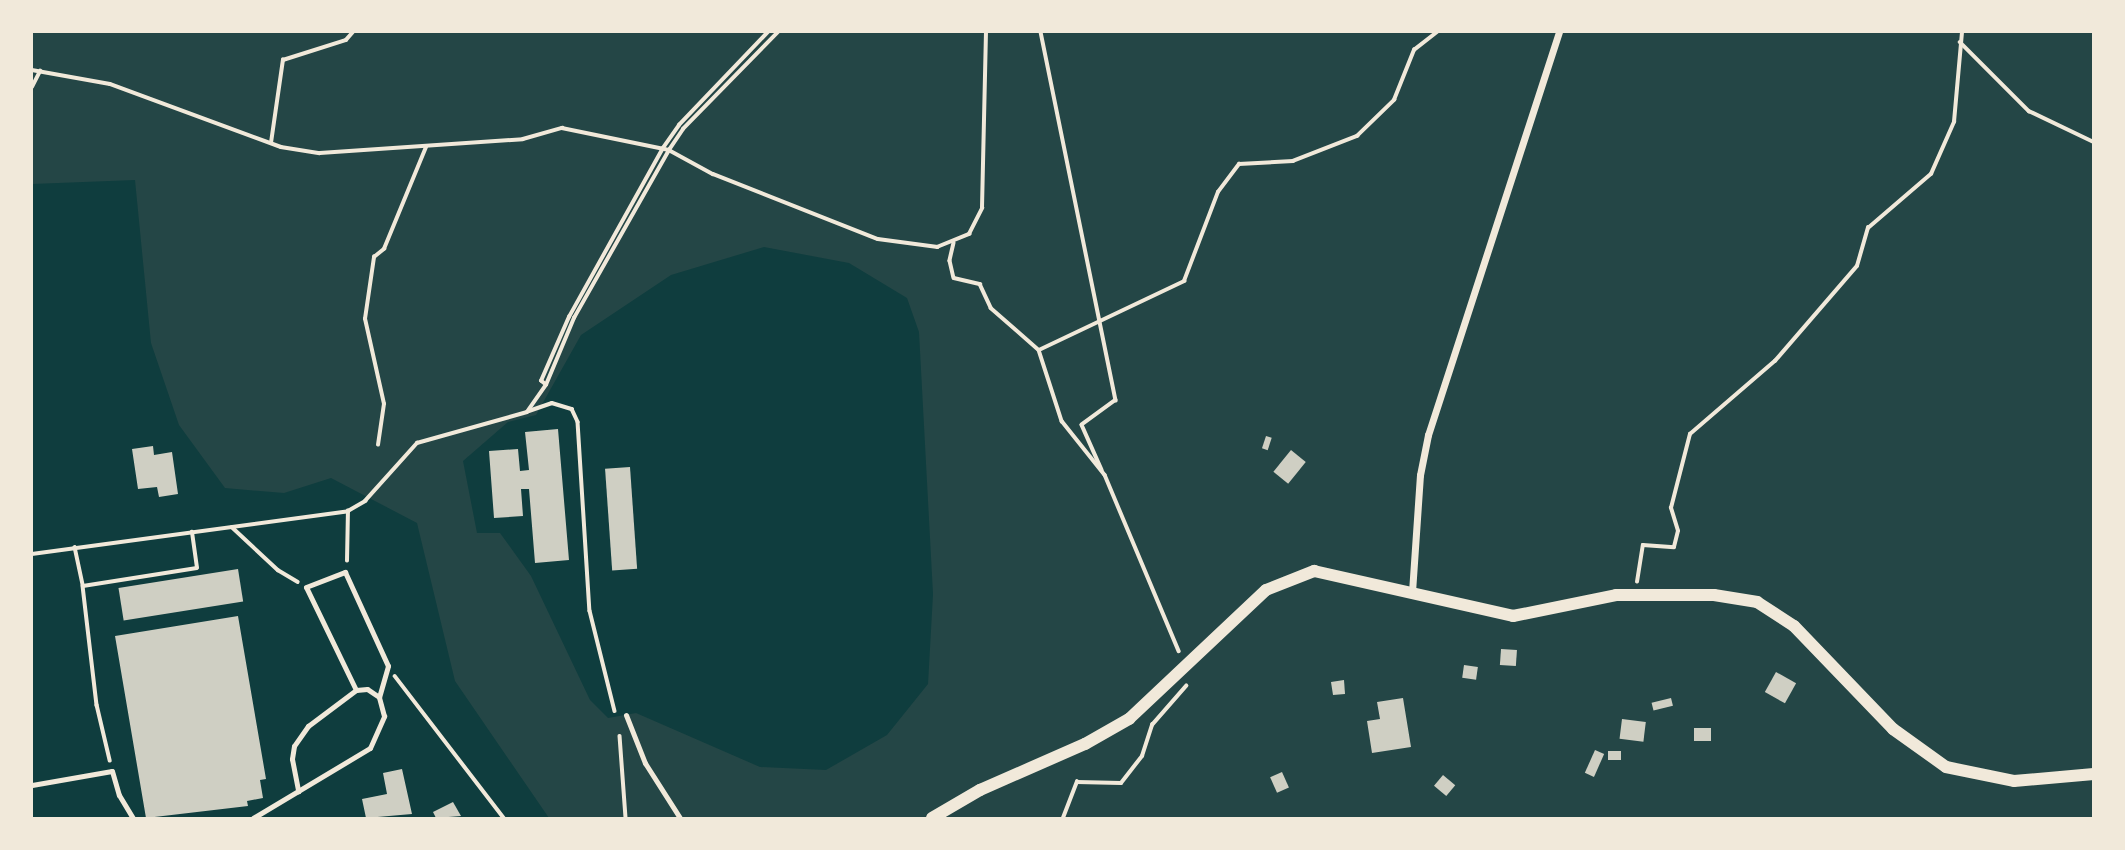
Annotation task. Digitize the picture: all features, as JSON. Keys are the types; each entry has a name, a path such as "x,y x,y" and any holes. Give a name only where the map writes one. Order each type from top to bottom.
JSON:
{"street":[{"path":"1412,592 1420,475 1428,435 1559,32"},
{"path":"932,818 980,789 1085,744 1129,719 1258,596 1301,573 1339,573 1513,616 1634,595 1734,597 1773,611 1813,643 1900,736 1946,767 2014,781 2094,774"}],"lane":[{"path":"253,818 370,748 384,716 379,697 388,666 345,572 306,587 356,690"},
{"path":"298,791 294,746 308,726 356,690 367,689 379,697"},
{"path":"626,715 645,763 680,818"},
{"path":"32,785 112,771 119,795 133,818"}],"path":[{"path":"271,143 283,60 346,40 353,32"},
{"path":"546,385 541,382 569,317 663,148 679,125 768,32"},
{"path":"527,412 546,385 574,318 669,150 683,129 775,32"},
{"path":"32,70 110,84 271,143 320,153 426,148 523,139 562,128 663,148 713,174 877,239 937,247 954,243 969,233 982,208 986,32"},
{"path":"1041,32 1098,323 1116,400 1082,425 1185,666 1186,690 1152,725 1142,757 1121,783 1077,782 1063,818"},
{"path":"1039,350 1184,281 1219,192 1239,164 1293,161 1357,136 1394,100 1414,50 1437,32"},
{"path":"1634,595 1643,545 1674,547 1678,531 1671,508 1690,433 1775,361 1857,266 1868,228 1931,174 1954,122 1962,32"},
{"path":"1960,42 2029,111 2094,142"},
{"path":"32,87 40,71"},
{"path":"378,446 384,404 365,319 374,257 384,249 426,148"},
{"path":"954,243 950,261 954,278 980,284 991,308 1039,350 1062,421 1105,475"},
{"path":"32,554 348,511 372,495 417,443 552,403 572,409 578,422 590,611 616,716"},
{"path":"345,572 348,511"},
{"path":"232,527 278,570 306,587"},
{"path":"83,586 197,568 192,532"},
{"path":"75,547 83,586 97,705 112,771"},
{"path":"388,666 504,818"},
{"path":"619,724 626,818"}],"shaded area":[{"path":"32,32 2093,32 2093,818 549,818 455,681 417,523 331,478 284,493 225,488 179,425 151,343 135,180 32,184","holes":["764,247 849,263 907,298 919,332 933,594 928,684 887,735 826,770 760,767 636,713 608,718 590,700 531,576 500,533 477,533 463,461 508,422 536,415 581,335 671,275"]}],"building":[{"path":"558,429 569,560 535,563 529,489 521,489 523,516 494,518 489,451 518,449 520,471 529,470 525,432"},
{"path":"1266,436 1272,438 1268,450 1262,448"},
{"path":"153,446 154,455 172,452 178,494 159,497 157,487 138,489 132,449"},
{"path":"1291,450 1306,462 1288,484 1273,472"},
{"path":"630,467 637,569 612,570 605,469"},
{"path":"238,569 243,602 124,621 118,588"},
{"path":"238,616 266,779 260,780 263,798 247,801 248,806 146,818 115,636"},
{"path":"1501,649 1517,650 1516,666 1500,665"},
{"path":"1464,665 1478,667 1476,680 1462,678"},
{"path":"1776,672 1796,683 1785,703 1765,692"},
{"path":"1344,680 1345,694 1333,695 1331,682"},
{"path":"1403,698 1411,747 1372,753 1367,721 1380,719 1377,702"},
{"path":"1671,698 1673,706 1654,711 1652,703"},
{"path":"1622,719 1646,722 1643,742 1620,739"},
{"path":"1694,728 1711,728 1711,741 1694,741"},
{"path":"1595,750 1604,754 1594,777 1585,773"},
{"path":"1608,751 1621,751 1621,760 1608,760"},
{"path":"402,769 412,814 366,818 362,799 387,794 383,773"},
{"path":"1282,772 1289,788 1277,793 1270,777"},
{"path":"1443,775 1455,785 1446,796 1434,786"},
{"path":"453,802 461,816 436,818 433,812"}]}
